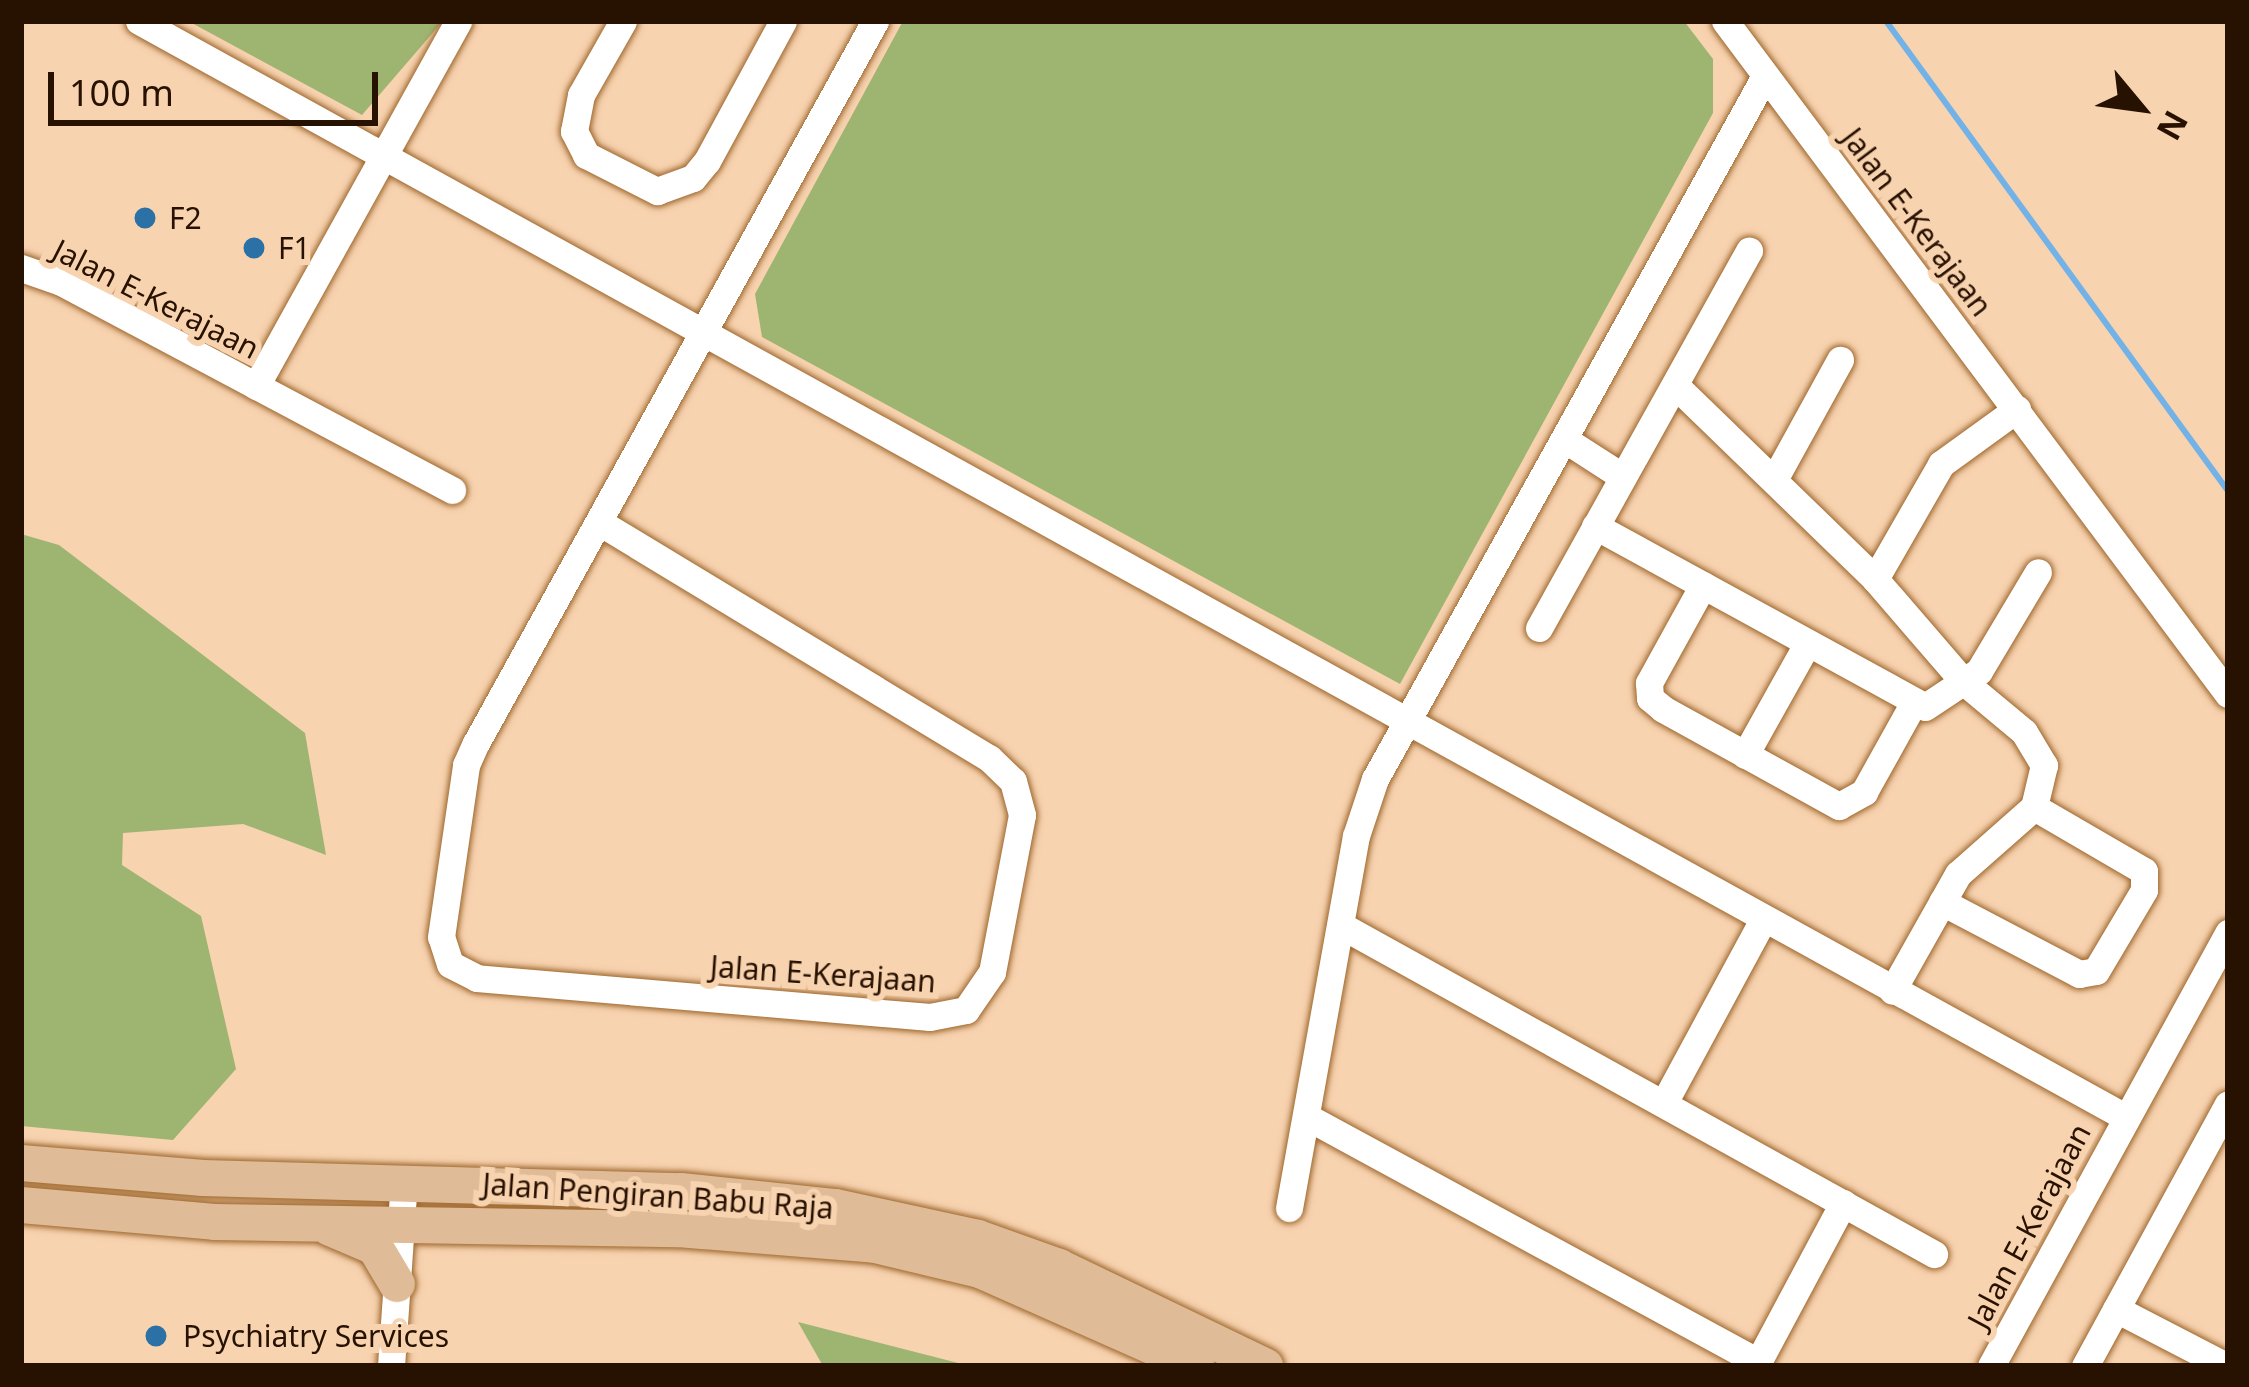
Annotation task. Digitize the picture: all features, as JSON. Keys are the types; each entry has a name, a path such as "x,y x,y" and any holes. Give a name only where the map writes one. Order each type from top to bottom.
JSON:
{"main road":[{"name":"Jalan Pengiran Babu Raja","path":"21,1163 203,1178 681,1191 902,1219 1058,1267 1265,1366"},
{"name":"Jalan Pengiran Babu Raja","path":"21,1205 214,1222 679,1228 875,1245 980,1270 1197,1366"},
{"path":"310,1222 375,1247 397,1284"}],"street":[{"name":"Jalan E-Kerajaan","path":"139,21 2125,1117"},
{"path":"256,386 458,21"},
{"path":"622,21 581,95 574,131 586,155 657,191 694,178 783,21"},
{"path":"598,522 875,21"},
{"name":"Jalan E-Kerajaan","path":"1725,21 2228,694"},
{"path":"1289,1208 1364,806 1406,722 1765,76"},
{"path":"1539,628 1749,250"},
{"name":"Jalan E-Kerajaan","path":"21,268 61,282 452,490"},
{"path":"1775,478 1840,360"},
{"path":"1675,385 1876,579 1964,682 2038,750 2044,780 2034,807 2011,832 1971,859 1892,991"},
{"path":"1876,579 1941,464 2017,409"},
{"path":"1564,439 1623,477"},
{"name":"Jalan E-Kerajaan","path":"598,522 1003,769 1019,791 1022,815 992,972 975,1002 946,1017 477,978 450,964 441,938 466,765 598,522"},
{"path":"1595,526 1913,704 1934,704 1988,660 2038,572"},
{"path":"1703,585 1649,683 1650,698 1745,755 1828,802 1846,806 1864,792 1913,704"},
{"path":"1745,755 1807,644"},
{"path":"1942,902 2079,974 2100,967 2144,890 2144,871 2034,807"},
{"path":"1665,1100 1763,920"},
{"path":"1342,926 1665,1100 1934,1254"},
{"name":"Jalan E-Kerajaan","path":"1991,1366 2228,933"},
{"path":"2085,1366 2219,1141 2228,1104"},
{"path":"1309,1118 1757,1364 1843,1202"},
{"path":"391,1366 404,1181"},
{"path":"2116,1309 2226,1366"}],"green space":[{"path":"188,21 443,21 362,115"},
{"path":"903,21 1684,21 1713,59 1713,113 1400,684 762,337 755,294"},
{"path":"21,534 59,545 305,733 326,855 243,824 123,833 122,865 201,916 236,1069 173,1140 21,1126"},
{"path":"798,1322 970,1366 823,1366"}],"waterway":[{"path":"1886,21 2228,491"}],"place":[{"name":"F2","path":"145,218"},
{"name":"F1","path":"254,248"},
{"name":"Psychiatry Services","path":"156,1336"}]}
